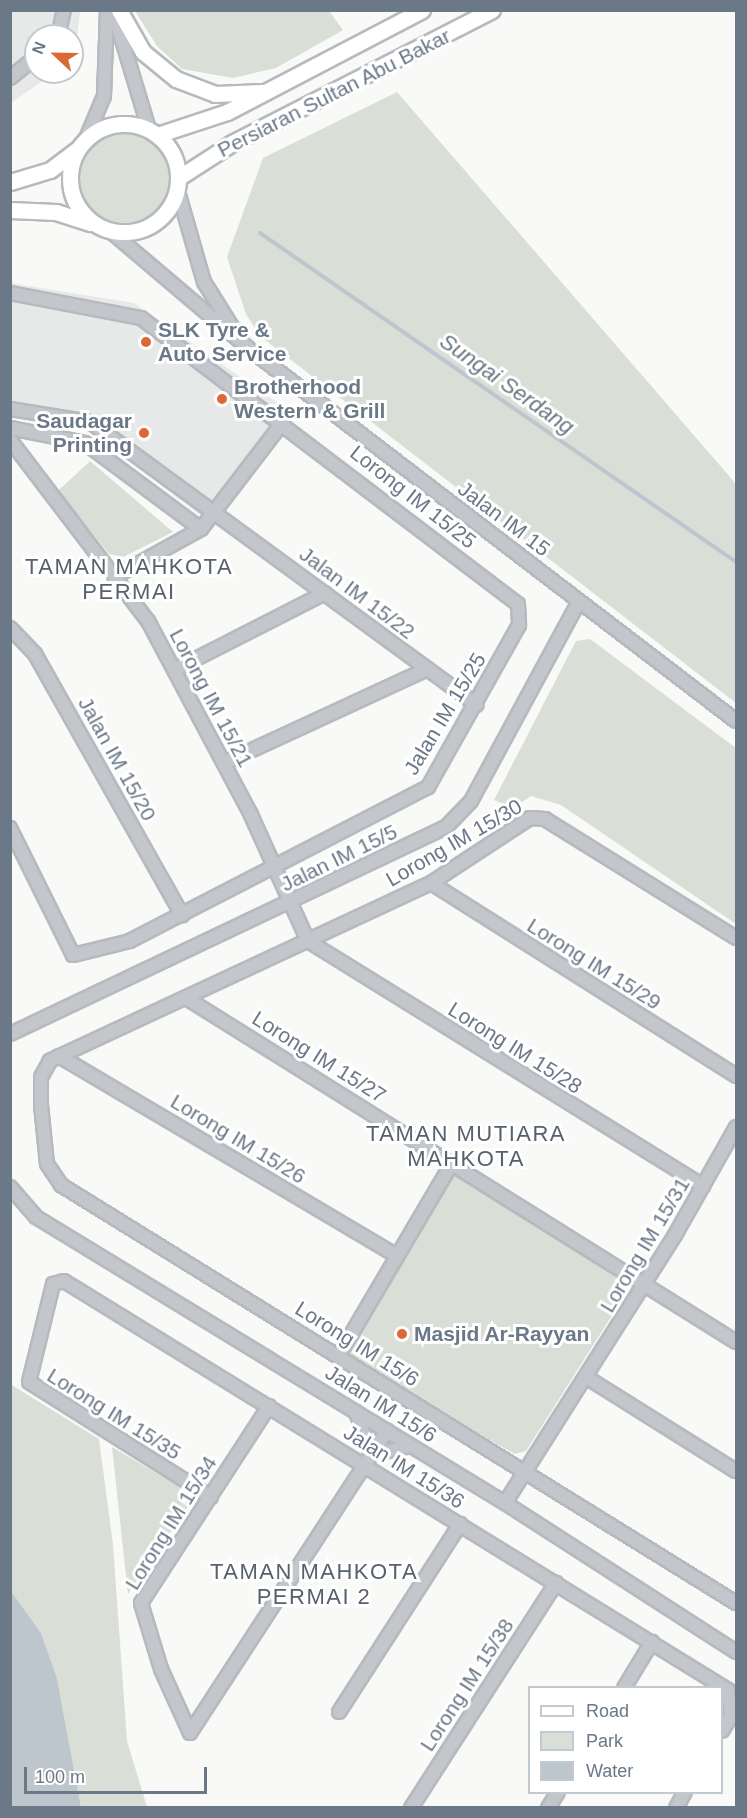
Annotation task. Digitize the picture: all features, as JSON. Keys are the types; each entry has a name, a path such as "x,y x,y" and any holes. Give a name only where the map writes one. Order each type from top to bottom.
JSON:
{"main road":[{"path":"119,10 143,52 176,79 215,94 277,89"},
{"name":"Persiaran Sultan Abu Bakar","path":"153,132 277,89 422,10"},
{"name":"Persiaran Sultan Abu Bakar","path":"178,183 232,143 492,10"},
{"path":"10,182 50,170 82,145 120,123 153,132 171,149 178,183 164,215 148,227 104,228 56,212 10,210"},
{"path":"82,145 71,166 73,195 104,228"}],"street":[{"path":"82,145 104,96 107,10"},
{"path":"113,10 153,132"},
{"path":"10,78 24,67"},
{"name":"Jalan IM 15","path":"178,183 204,282 248,348"},
{"name":"Jalan IM 15","path":"104,228 248,348 736,721"},
{"name":"Lorong IM 15/25","path":"10,292 133,313 283,422 518,604"},
{"name":"Jalan IM 15/22","path":"10,409 90,422 476,705"},
{"path":"117,576 201,529 283,422"},
{"path":"10,428 85,443 201,529"},
{"name":"Lorong IM 15/21","path":"10,440 47,494 117,576 176,669 275,868 308,941"},
{"path":"176,669 325,593"},
{"name":"Jalan IM 15/5","path":"10,1034 291,904 446,827 462,814 579,601"},
{"name":"Jalan IM 15/25","path":"10,828 69,951 80,958 182,915 428,787 519,625 518,604"},
{"name":"Jalan IM 15/20","path":"10,628 35,654 182,915"},
{"path":"224,763 427,669"},
{"name":"Lorong IM 15/30","path":"44,1068 59,1056 431,883 537,816 736,938"},
{"name":"Lorong IM 15/29","path":"431,883 736,1076"},
{"name":"Lorong IM 15/28","path":"308,941 703,1186"},
{"name":"Lorong IM 15/27","path":"186,998 736,1342"},
{"name":"Lorong IM 15/26","path":"59,1056 397,1256"},
{"name":"Lorong IM 15/6","path":"44,1068 47,1164 61,1185 526,1470 736,1603"},
{"name":"Lorong IM 15/31","path":"505,1503 644,1286 736,1127"},
{"path":"339,1355 452,1163"},
{"name":"Jalan IM 15/6","path":"10,1186 36,1217 505,1503 736,1652"},
{"name":"Jalan IM 15/36","path":"58,1280 268,1406 368,1460 460,1524 722,1686"},
{"name":"Lorong IM 15/35","path":"58,1280 39,1325 29,1382 211,1497"},
{"path":"586,1377 736,1471"},
{"name":"Lorong IM 15/34","path":"268,1406 141,1603 161,1669 190,1733 368,1460"},
{"path":"355,1411 368,1460"},
{"path":"368,1460 387,1431"},
{"path":"368,1460 411,1446"},
{"path":"339,1712 460,1524"},
{"name":"Lorong IM 15/38","path":"411,1808 556,1583"},
{"path":"625,1686 652,1642"},
{"name":"Jalan IM 15/36","path":"723,1687 728,1690 731,1716 723,1729"},
{"path":"548,1808 557,1794"},
{"path":"676,1808 684,1794"}],"shaded area":[{"path":"11,11 80,11 79,24 24,24 24,84 38,84 11,103"},
{"path":"10,283 134,303 291,412 208,521 89,431 11,417"}],"green space":[{"path":"135,11 329,11 343,30 276,68 233,78 182,69 157,46"},
{"path":"397,92 736,484 736,703 260,336 246,314 227,257 263,158"},
{"path":"125,133 142,137 157,146 166,161 170,178 166,195 157,210 142,219 125,223 108,219 93,210 84,195 80,178 84,161 93,146 108,137"},
{"path":"90,461 173,532 123,557 109,554 58,491"},
{"path":"590,639 736,748 736,924 561,805 531,796 513,808 494,800 576,641"},
{"path":"452,1163 624,1283 625,1295 526,1451 515,1454 339,1355"},
{"path":"10,1384 99,1439 113,1545 127,1741 147,1807 81,1807 57,1678 41,1633 11,1591"},
{"path":"112,1447 195,1496 128,1594"}],"water":[{"path":"11,1591 41,1633 57,1678 81,1807 11,1807"}],"waterway":[{"name":"Sungai Serdang","path":"260,233 736,562"}],"place":[{"name":"SLK Tyre & Auto Service","path":"146,342"},
{"name":"Brotherhood Western & Grill","path":"222,399"},
{"name":"Saudagar Printing","path":"144,433"},
{"name":"Masjid Ar-Rayyan","path":"402,1334"}],"district":[{"name":"TAMAN MAHKOTA PERMAI","path":"129,578"},
{"name":"TAMAN MUTIARA MAHKOTA","path":"466,1146"},
{"name":"TAMAN MAHKOTA PERMAI 2","path":"314,1584"}]}
